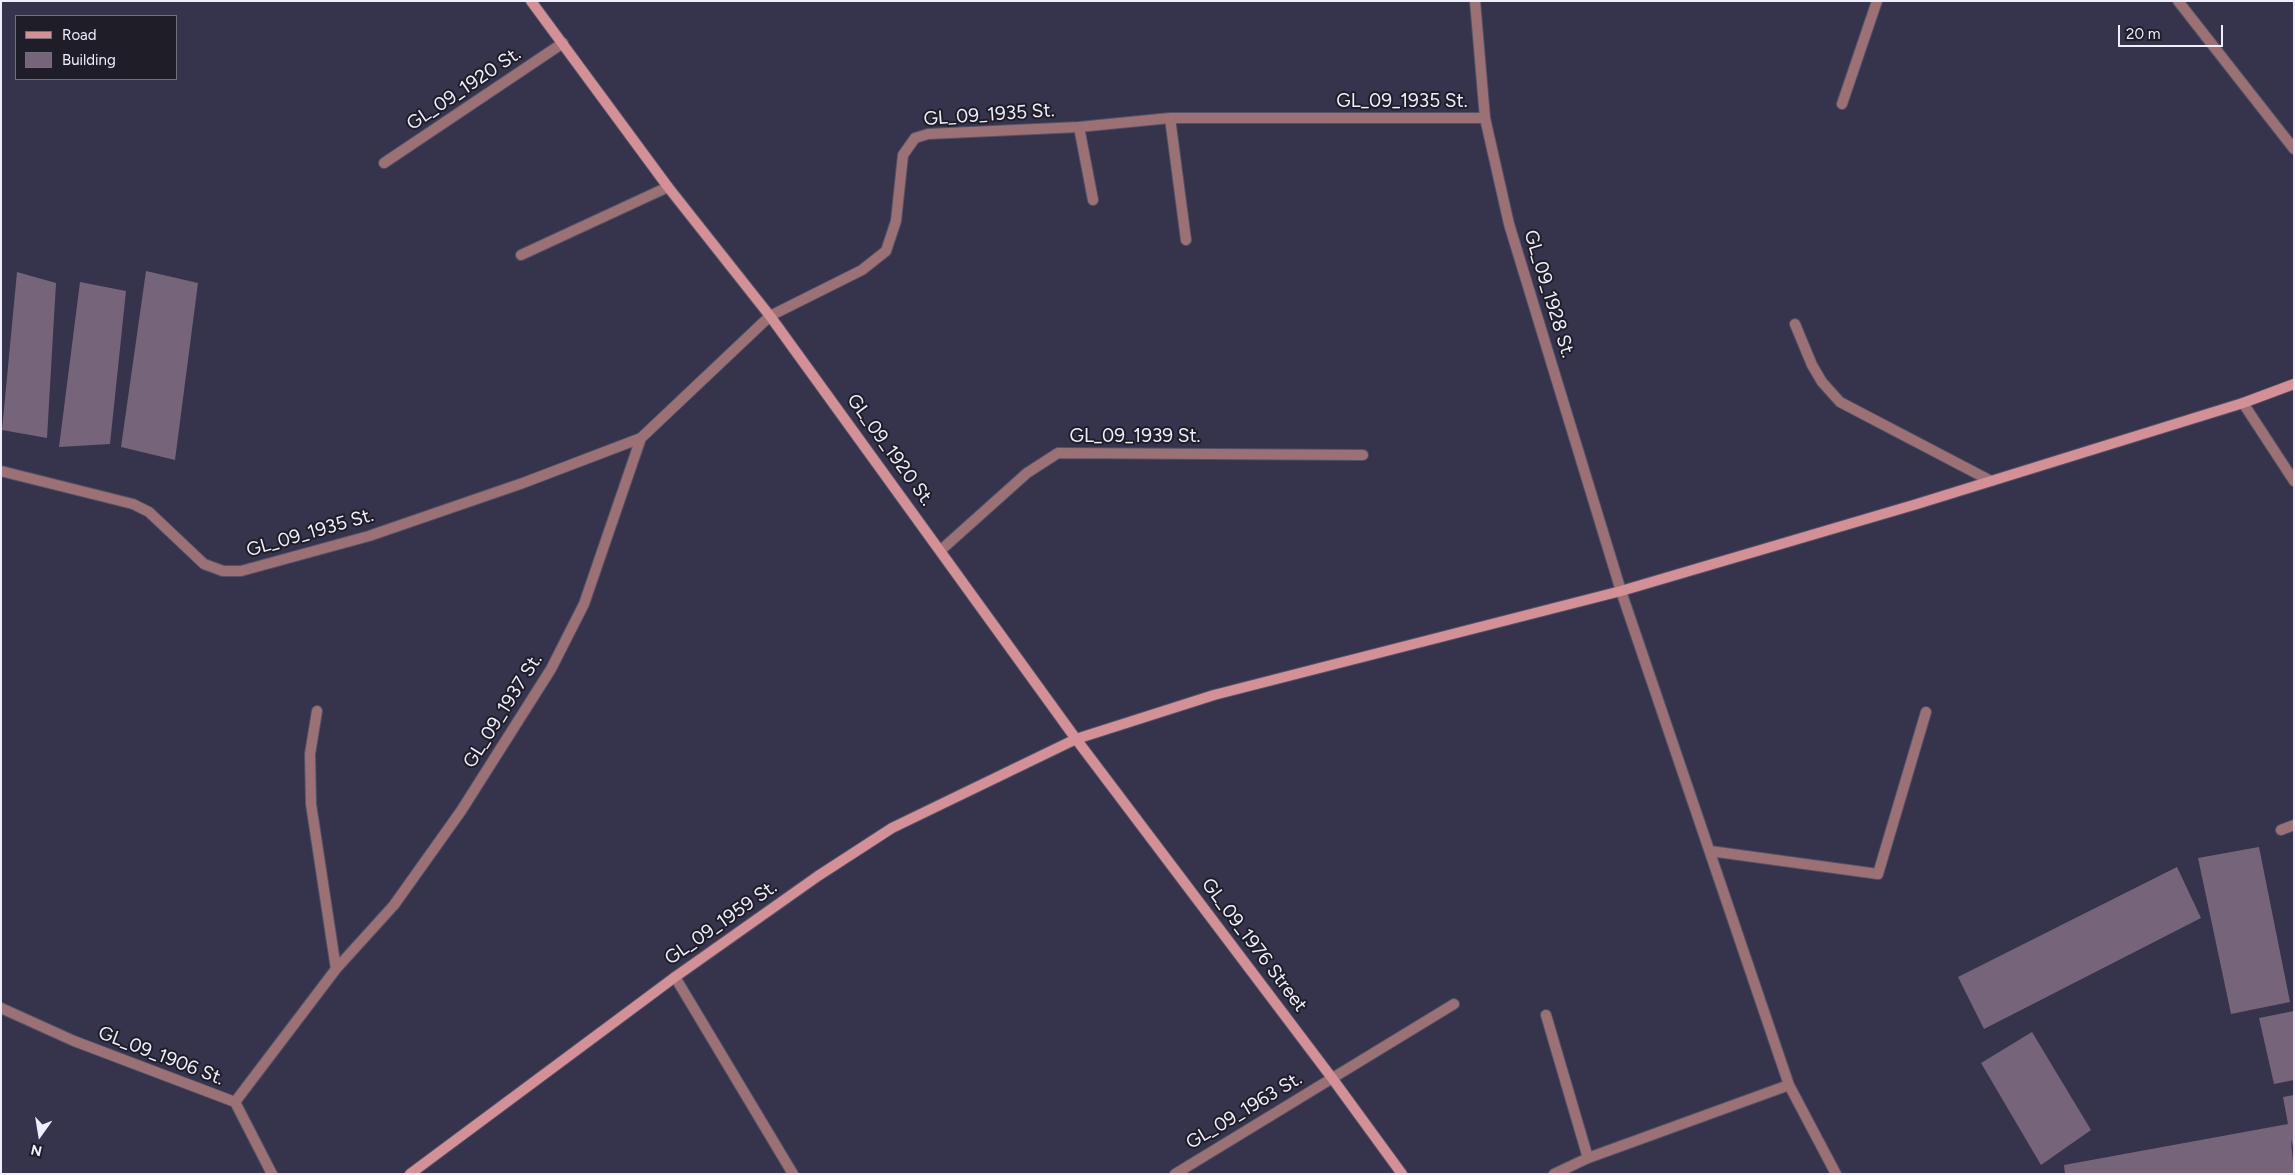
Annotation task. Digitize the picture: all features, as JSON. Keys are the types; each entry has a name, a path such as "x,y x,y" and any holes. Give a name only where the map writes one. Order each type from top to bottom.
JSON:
{"main road":[{"name":"GL_09_1920 St.","path":"531,1 668,187 770,316 1076,739"},
{"name":"GL_09_1959 St.","path":"410,1174 675,977 818,876 892,828 1076,739 1214,695 1621,591 1991,481 2243,403 2294,384"},
{"name":"GL_09_1976 Street","path":"1076,739 1332,1078 1402,1174"}],"street":[{"name":"GL_09_1928 St.","path":"1475,1 1485,118 1509,224 1621,591 1789,1085 1836,1174"},
{"path":"1842,104 1878,1"},
{"path":"2178,1 2294,150"},
{"name":"GL_09_1920 St.","path":"384,163 562,43"},
{"name":"GL_09_1935 St.","path":"770,316 862,270 886,251 896,221 903,155 915,138 928,134 1079,127 1170,118 1485,118"},
{"path":"1170,118 1186,240"},
{"name":"GL_09_1935 St.","path":"1079,127 1092,200"},
{"path":"521,255 668,187"},
{"path":"640,438 770,316"},
{"path":"1796,324 1812,365 1822,382 1840,402 1991,481"},
{"path":"2243,403 2294,481"},
{"name":"GL_09_1935 St.","path":"1,472 133,504 148,512 204,564 223,571 241,571 369,536 523,483 640,438"},
{"name":"GL_09_1937 St.","path":"235,1102 336,969 394,905 461,811 551,669 584,604 640,438"},
{"name":"GL_09_1939 St.","path":"941,550 1027,473 1058,453 1363,455"},
{"path":"317,711 310,754 311,804 336,969"},
{"path":"1710,850 1878,874 1926,712"},
{"path":"2281,830 2294,825"},
{"path":"675,977 793,1174"},
{"name":"GL_09_1963 St.","path":"1174,1174 1454,1004"},
{"name":"GL_09_1906 St.","path":"1,1008 74,1042 235,1102 272,1174"},
{"path":"1546,1015 1588,1158"},
{"path":"1554,1174 1588,1158 1789,1085"}],"building":[{"path":"146,271 198,283 175,460 121,447"},
{"path":"17,272 56,283 47,438 2,430"},
{"path":"80,282 126,291 110,444 59,447"},
{"path":"2259,847 2290,1002 2231,1014 2198,858"},
{"path":"2177,867 2201,918 1984,1029 1958,977"},
{"path":"2294,1011 2294,1080 2274,1084 2259,1018"},
{"path":"2032,1032 2091,1130 2041,1165 1981,1063"},
{"path":"2294,1095 2294,1149 2291,1140 2294,1174 2065,1174 2064,1165 2288,1124 2283,1097"}]}
